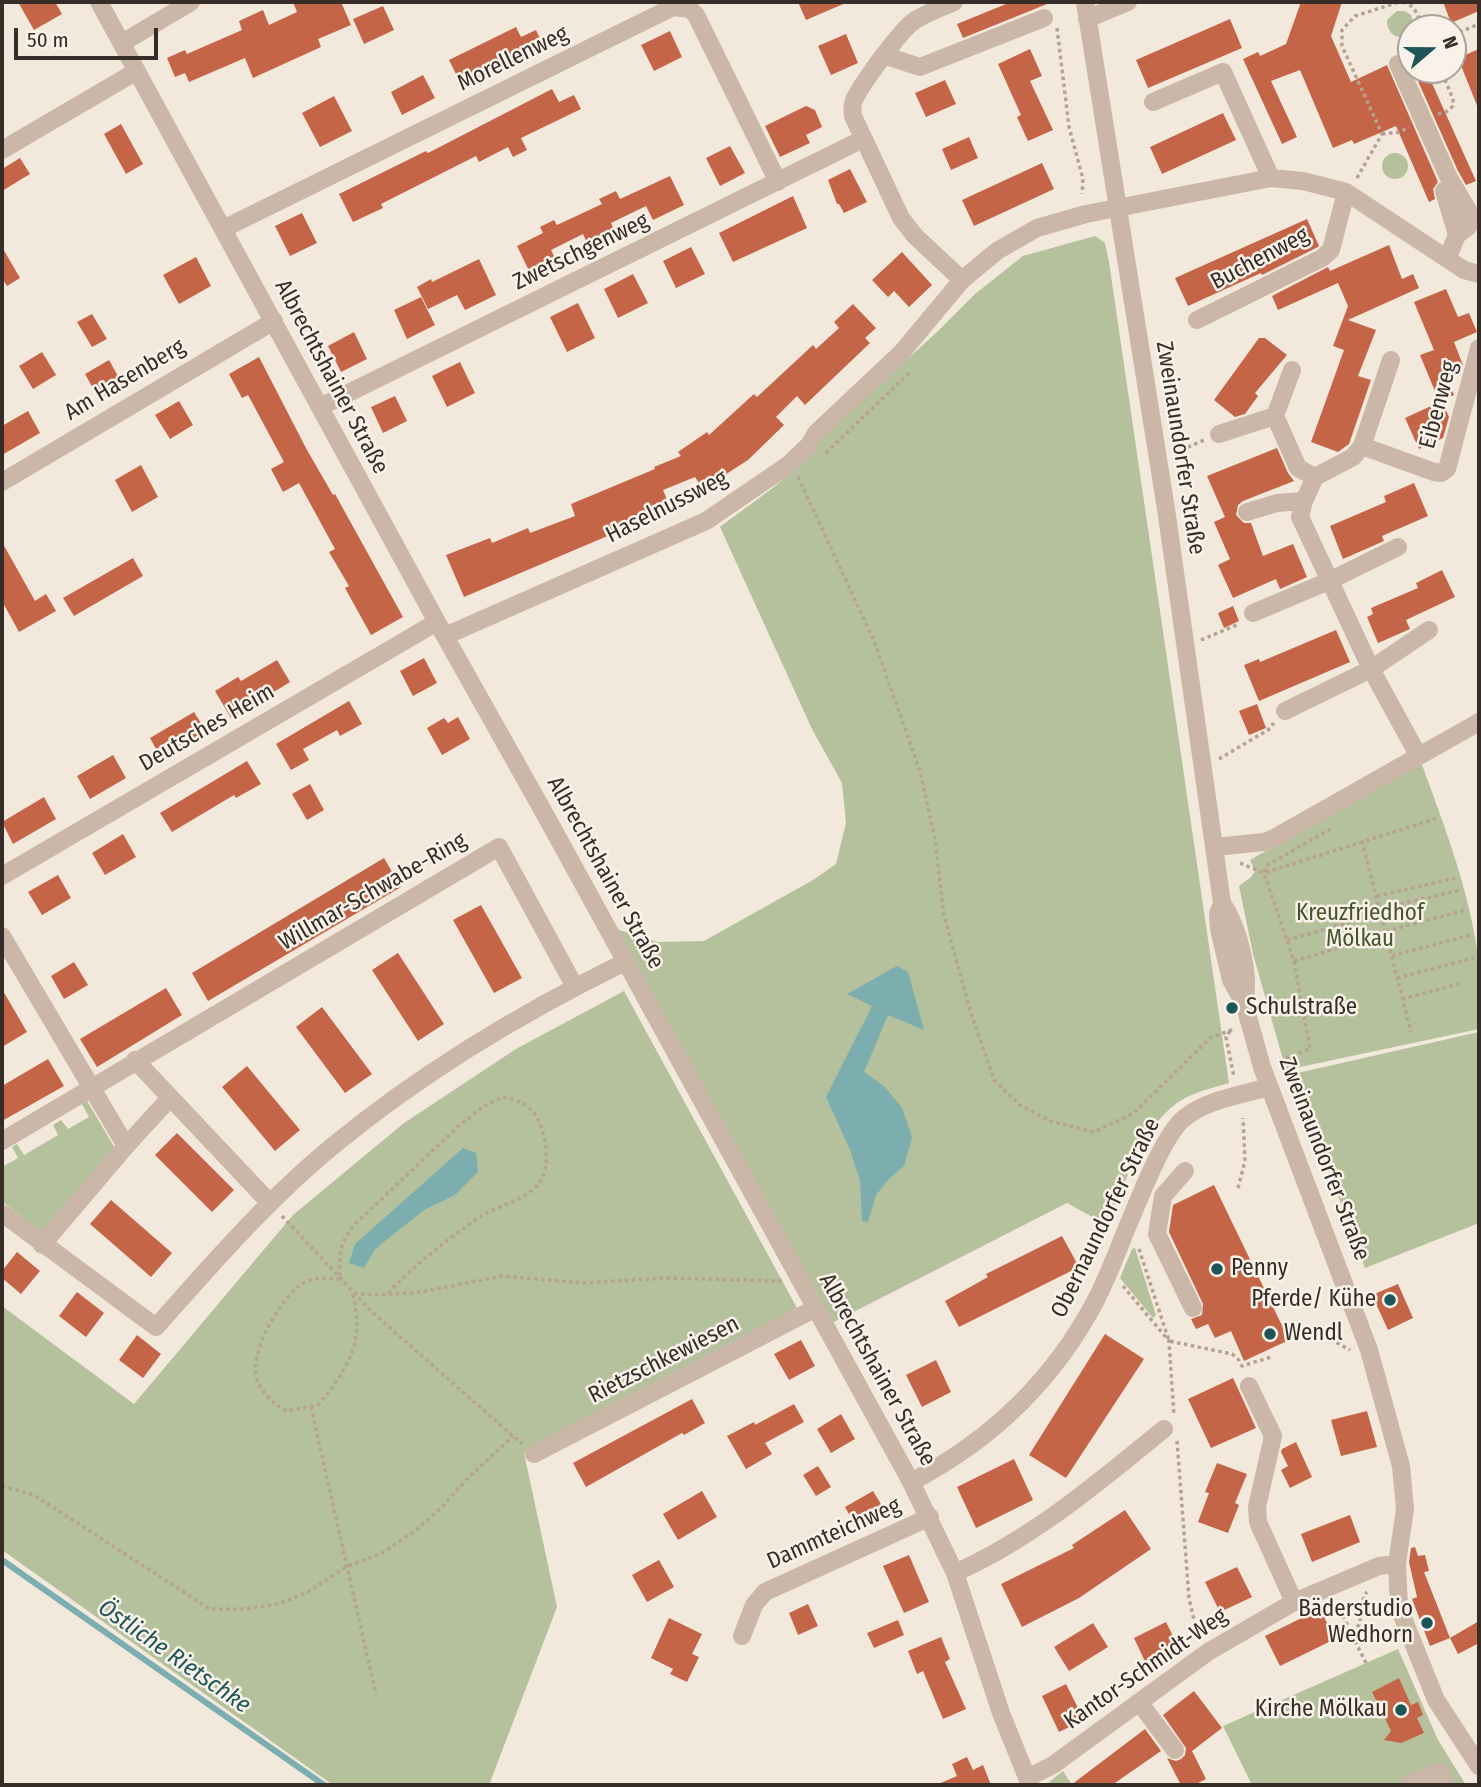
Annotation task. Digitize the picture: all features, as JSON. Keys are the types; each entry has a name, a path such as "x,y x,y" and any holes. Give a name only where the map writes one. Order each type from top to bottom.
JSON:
{"street":[{"name":"Albrechtshainer Straße","path":"99,2 930,1517 955,1573 1001,1713 1029,1782"},
{"path":"122,43 191,2"},
{"path":"954,2 915,21 854,99 852,106 853,116 863,139 901,218 915,236 962,280"},
{"path":"1086,10 1128,2"},
{"name":"Morellenweg","path":"223,229 673,7 690,9 696,15 778,182"},
{"name":"Zweinaundorfer Straße","path":"1086,10 1158,461 1222,903 1229,914 1248,989 1244,1003 1269,1087 1369,1350 1401,1466 1405,1509 1397,1564 1399,1608 1437,1700 1479,1766"},
{"path":"886,56 920,67 1050,23"},
{"path":"2,150 137,72"},
{"path":"1153,102 1223,72 1271,178"},
{"path":"1407,84 1448,176 1469,212 1468,227 1457,235 1447,259"},
{"name":"Zwetschgenweg","path":"320,407 863,139"},
{"path":"1117,207 1271,178 1325,185 1346,192 1464,270 1479,274"},
{"path":"1444,191 1457,235"},
{"name":"Buchenweg","path":"1197,320 1322,258 1331,250 1346,192"},
{"name":"Haselnussweg","path":"441,629 694,527 752,491 793,471 816,433 902,352 962,280 997,251 1037,228 1117,207"},
{"name":"Am Hasenberg","path":"2,482 274,321"},
{"name":"Eibenweg","path":"1362,446 1434,472 1441,473 1447,469 1479,348"},
{"path":"1391,360 1362,446 1353,457 1315,477 1300,517 1371,669 1418,755"},
{"path":"1292,370 1275,416 1298,468 1315,477"},
{"path":"1219,434 1275,416"},
{"path":"1247,512 1277,503 1304,501"},
{"path":"1253,613 1329,581 1398,547"},
{"name":"Deutsches Heim","path":"2,876 441,629"},
{"path":"1285,711 1371,669 1429,629"},
{"path":"1215,847 1264,842 1274,838 1479,722"},
{"name":"Willmar-Schwabe-Ring","path":"2,1141 499,847 575,987"},
{"path":"2,936 89,1088 126,1146"},
{"path":"2,1213 156,1327 211,1264 270,1203 332,1146 401,1092 471,1045 625,962"},
{"path":"135,1060 270,1203"},
{"name":"Obernaundorfer Straße","path":"911,1482 959,1454 1006,1418 1027,1399 1050,1371 1082,1325 1162,1151 1180,1122 1205,1106 1269,1087"},
{"path":"42,1245 170,1098"},
{"path":"1185,1171 1163,1195 1157,1234 1193,1308"},
{"name":"Rietzschkewiesen","path":"534,1454 816,1308"},
{"path":"1249,1386 1273,1436 1257,1507 1258,1522 1294,1602"},
{"path":"955,1573 1034,1529 1083,1496 1172,1428"},
{"name":"Dammteichweg","path":"742,1636 754,1605 765,1592 930,1517"},
{"name":"Kantor-Schmidt-Weg","path":"1029,1782 1208,1652 1294,1602 1379,1566 1397,1564"},
{"path":"1139,1702 1175,1750"},
{"path":"1410,1785 1409,1783 1440,1772 1446,1785"}],"path":[{"path":"1382,134 1342,46 1342,30 1355,16 1401,2 1411,5 1417,14"},
{"path":"1050,23 1069,127 1083,180 1082,194"},
{"path":"1445,112 1453,106 1446,84"},
{"path":"1382,134 1401,132"},
{"path":"1346,192 1361,173 1382,134"},
{"path":"824,456 910,372"},
{"path":"1158,461 1219,434"},
{"path":"807,470 793,471 874,641 920,771 935,839 944,916 971,1010 995,1080 1020,1105 1050,1121 1094,1132 1134,1113 1210,1038 1232,1030 1226,1037 1235,1078"},
{"path":"1196,642 1251,618 1253,613"},
{"path":"1218,760 1268,730 1285,711"},
{"path":"1238,863 1264,873 1438,818"},
{"path":"1278,1062 1310,1049 1294,961 1264,873 1266,866 1338,825"},
{"path":"1362,841 1411,1032"},
{"path":"1377,896 1456,878"},
{"path":"1287,940 1460,890"},
{"path":"1294,961 1466,910"},
{"path":"1392,956 1470,936"},
{"path":"1397,978 1474,958"},
{"path":"1402,999 1462,984"},
{"path":"340,1279 339,1256 343,1239 348,1232 460,1125 484,1106 503,1097 526,1104 542,1124 547,1154 541,1181 523,1196 482,1215 408,1272 388,1293"},
{"path":"1238,1188 1245,1161 1243,1118"},
{"path":"270,1203 352,1293 441,1375 534,1454"},
{"path":"1109,1271 1168,1341 1172,1428 1189,1598 1192,1616 1208,1652"},
{"path":"352,1293 421,1292 502,1276 584,1283 664,1278 800,1282"},
{"path":"340,1279 316,1278 303,1283 268,1324 258,1354 257,1379 271,1402 286,1411 318,1405 336,1383 352,1356 358,1332 358,1313 352,1293"},
{"path":"1317,1335 1358,1354"},
{"path":"311,1407 376,1695"},
{"path":"2,1486 34,1495 210,1609 244,1609 279,1604 308,1592 346,1567 382,1553 416,1530 513,1436"},
{"path":"1330,1588 1366,1663"},
{"path":"1351,1633 1359,1626 1364,1595 1370,1589"}],"green space":[{"path":"1397,11 1410,14 1397,14 1397,36 1391,33 1387,20"},
{"path":"1395,153 1405,156 1408,166 1405,176 1395,179 1385,176 1382,166 1385,156"},
{"path":"1095,236 1105,243 1109,262 1229,1083 1187,1097 1172,1107 1159,1121 1147,1136 1129,1172 1107,1225 1067,1203 832,1323 616,929 658,942 704,941 813,880 836,864 846,823 842,783 812,729 720,527 791,473 815,449 820,439 975,294 1023,256"},
{"name":"Kreuzfriedhof Mölkau","path":"1421,762 1456,862 1470,912 1479,964 1479,1029 1286,1070 1253,954 1239,886 1255,871 1250,860"},
{"path":"624,991 797,1308 524,1453 557,1607 489,1785 333,1785 2,1550 2,1306 134,1404 293,1215 404,1123 516,1049"},
{"path":"1479,1032 1479,1223 1365,1268 1293,1074"},
{"path":"87,1101 116,1150 45,1235 2,1201 2,1167 18,1158 12,1147 17,1144 24,1155 58,1135 53,1125 61,1120 68,1129 89,1117 82,1104"},
{"path":"1135,1248 1156,1315 1153,1318 1120,1278 1132,1249"},
{"path":"1398,1649 1438,1740 1466,1785 1252,1785 1223,1726"},
{"path":"1063,1771 1072,1785 1047,1785 1048,1783"}],"water":[{"path":"897,966 908,972 924,1030 888,1015 864,1072 885,1087 902,1108 912,1137 904,1166 876,1195 868,1222 862,1221 860,1181 850,1150 826,1097 872,1006 847,994"},
{"path":"463,1148 476,1153 478,1172 455,1195 424,1210 375,1249 364,1268 349,1263 355,1244"}],"building":[{"path":"18,2 55,2 62,14 34,30"},
{"path":"293,2 341,2 351,25 318,39 321,47 253,78 245,58 189,82 185,73 175,77 167,58 185,50 187,54 242,30 239,21 263,10 269,25 297,12"},
{"path":"798,2 848,2 806,20"},
{"path":"1011,2 1052,2 963,38 957,24"},
{"path":"1301,2 1342,2 1331,36 1351,82 1387,65 1438,182 1433,189 1435,199 1429,202 1396,126 1354,144 1352,140 1333,148 1300,70 1271,81 1297,137 1282,144 1243,59 1258,52 1260,56 1286,44"},
{"path":"1443,2 1479,2 1479,11 1467,16 1467,14 1448,14"},
{"path":"383,6 394,30 364,44 353,19"},
{"path":"1230,19 1242,48 1148,88 1136,60"},
{"path":"516,27 521,37 536,30 543,45 462,86 449,60"},
{"path":"670,31 682,57 654,71 641,45"},
{"path":"846,34 858,63 831,75 818,46"},
{"path":"1030,49 1042,76 1030,81 1053,130 1028,141 1017,117 1021,115 998,64"},
{"path":"1479,49 1479,108 1467,80 1467,54"},
{"path":"423,75 435,98 402,115 391,92"},
{"path":"945,80 956,104 926,117 915,93"},
{"path":"1419,84 1432,84 1476,181 1466,185"},
{"path":"552,89 559,102 574,95 581,109 521,138 527,150 513,157 508,147 479,162 476,156 381,204 383,208 353,222 339,194 426,151 428,153"},
{"path":"334,96 352,131 320,147 302,113"},
{"path":"806,106 815,110 822,127 806,135 810,143 780,157 765,126"},
{"path":"1223,113 1236,140 1162,174 1150,147"},
{"path":"121,124 143,164 126,174 104,134"},
{"path":"969,137 978,158 951,170 942,149"},
{"path":"730,146 745,173 720,186 706,158"},
{"path":"20,158 30,174 2,191 2,169"},
{"path":"1042,163 1054,189 974,226 962,200"},
{"path":"850,169 867,202 844,213 837,204 828,180"},
{"path":"670,176 684,205 653,220 646,206 611,223 617,237 590,249 583,234 551,250 558,264 532,277 517,246 543,233 540,227 554,220 557,225 602,204 599,199 616,191 620,199"},
{"path":"793,196 807,228 733,262 719,233"},
{"path":"302,213 317,243 290,256 275,226"},
{"path":"1307,219 1319,246 1262,275 1261,273 1188,306 1175,278"},
{"path":"1389,245 1402,279 1413,274 1419,288 1348,320 1376,330 1358,376 1371,380 1349,444 1338,452 1311,442 1344,350 1333,346 1348,306 1338,283 1278,310 1272,296 1328,267 1330,271"},
{"path":"2,247 20,278 7,286 2,278"},
{"path":"691,247 705,274 676,288 663,261"},
{"path":"902,252 932,285 909,307 894,291 888,297 872,280"},
{"path":"196,257 211,286 179,304 163,275"},
{"path":"479,259 496,295 465,310 457,295 428,309 417,287"},
{"path":"633,274 648,303 618,318 604,289"},
{"path":"1446,289 1458,317 1469,313 1477,332 1454,342 1463,365 1461,373 1447,379 1454,395 1439,401 1420,355 1434,350 1414,302"},
{"path":"421,297 435,325 407,339 394,310"},
{"path":"578,303 595,338 567,352 550,317"},
{"path":"853,304 876,328 865,338 870,343 805,405 797,396 776,417 784,425 748,460 703,489 695,477 663,490 671,509 464,597 446,555 490,538 492,543 528,528 530,533 575,516 571,504 681,456 678,452 707,432 709,435 754,394 757,397 813,345 816,349 839,328 834,322"},
{"path":"92,314 107,339 92,347 77,322"},
{"path":"354,332 367,359 341,372 328,346"},
{"path":"1259,338 1265,338 1287,355 1255,393 1258,396 1245,414 1235,417 1214,400"},
{"path":"42,352 56,375 33,389 19,366"},
{"path":"259,357 307,450 333,495 335,494 403,617 371,635 345,588 349,586 329,552 335,549 299,483 283,492 271,469 284,462 248,395 242,398 229,374"},
{"path":"109,360 123,385 99,399 85,374"},
{"path":"460,362 475,393 447,407 432,376"},
{"path":"395,396 407,421 383,433 371,407"},
{"path":"179,401 193,425 170,439 155,415"},
{"path":"1442,401 1449,417 1443,438 1419,449 1405,418"},
{"path":"28,411 40,433 2,455 2,426"},
{"path":"1277,448 1294,481 1243,501 1238,505 1236,515 1244,523 1251,523 1263,556 1293,544 1307,577 1280,589 1276,579 1233,598 1218,565 1230,559 1214,522 1225,517 1207,476"},
{"path":"141,465 158,497 132,512 115,480"},
{"path":"1414,483 1428,516 1382,536 1384,541 1343,559 1330,526 1386,502 1384,496"},
{"path":"2,542 35,601 46,594 56,611 19,632 2,601"},
{"path":"133,558 143,576 74,616 63,598"},
{"path":"1442,570 1455,597 1406,620 1410,629 1378,643 1367,617 1373,614 1371,608 1418,588 1416,583"},
{"path":"1233,606 1239,621 1224,628 1218,613"},
{"path":"1336,630 1350,662 1259,701 1244,665 1259,659 1260,662"},
{"path":"424,658 437,683 413,696 400,671"},
{"path":"277,660 290,682 231,718 215,691 238,677 241,681"},
{"path":"349,701 362,724 340,736 337,730 303,749 309,760 291,770 276,744"},
{"path":"1257,704 1266,728 1249,735 1239,711"},
{"path":"194,712 206,731 161,758 150,738"},
{"path":"458,717 470,739 442,755 427,728 444,718 448,723"},
{"path":"113,755 126,778 90,799 77,776"},
{"path":"247,761 261,784 236,798 234,795 172,832 160,813"},
{"path":"310,784 324,810 307,820 292,794"},
{"path":"44,797 56,819 13,844 2,822"},
{"path":"123,834 136,857 105,875 92,853"},
{"path":"384,858 401,887 208,1001 192,973"},
{"path":"58,875 71,898 42,915 28,892"},
{"path":"481,905 522,978 494,993 453,920"},
{"path":"398,953 444,1024 418,1041 372,970"},
{"path":"74,962 88,985 64,999 51,976"},
{"path":"166,988 182,1015 97,1067 80,1039"},
{"path":"2,989 27,1032 2,1047"},
{"path":"322,1007 372,1074 345,1093 296,1027"},
{"path":"48,1059 64,1086 2,1121 2,1086"},
{"path":"247,1066 300,1130 275,1151 222,1087"},
{"path":"177,1133 234,1190 212,1212 155,1155"},
{"name":"Penny","path":"1214,1185 1289,1340 1244,1361 1231,1331 1215,1338 1208,1324 1196,1329 1191,1319 1202,1315 1203,1304 1169,1232 1173,1205"},
{"path":"111,1200 172,1253 151,1277 90,1224"},
{"path":"1062,1236 1079,1267 959,1327 945,1301 988,1277 986,1274"},
{"path":"17,1252 40,1271 21,1294 2,1278 2,1271"},
{"name":"Pferde/ Kühe","path":"1398,1284 1413,1318 1388,1330 1372,1295"},
{"path":"77,1292 104,1313 86,1337 59,1316"},
{"path":"1105,1334 1144,1359 1066,1478 1029,1455"},
{"path":"137,1335 161,1354 143,1378 119,1360"},
{"path":"801,1340 815,1366 789,1380 774,1354"},
{"path":"936,1360 951,1392 922,1407 906,1375"},
{"path":"1233,1378 1256,1428 1211,1448 1188,1399"},
{"path":"692,1399 705,1423 586,1487 573,1463"},
{"path":"794,1404 804,1422 765,1443 772,1454 746,1469 727,1436 754,1422 755,1425"},
{"path":"1367,1411 1377,1447 1341,1456 1331,1420"},
{"path":"841,1414 855,1439 831,1453 817,1429"},
{"path":"1296,1442 1312,1477 1290,1488 1281,1470 1288,1466 1281,1452"},
{"path":"1014,1459 1033,1500 976,1528 957,1487"},
{"path":"1217,1463 1247,1474 1235,1503 1239,1505 1228,1533 1198,1522 1209,1493 1205,1492"},
{"path":"818,1466 831,1487 816,1496 803,1475"},
{"path":"702,1491 717,1517 678,1540 663,1514"},
{"path":"873,1491 887,1514 858,1530 845,1507"},
{"path":"1125,1510 1151,1549 1079,1598 1022,1627 1001,1584 1074,1548 1072,1545"},
{"path":"1350,1515 1360,1542 1312,1562 1301,1534"},
{"path":"1415,1547 1418,1556 1425,1555 1429,1571 1424,1572 1450,1638 1430,1646 1412,1599 1417,1597 1409,1562 1411,1548"},
{"path":"909,1555 929,1602 904,1613 883,1566"},
{"path":"659,1560 674,1587 647,1602 632,1575"},
{"path":"1237,1567 1252,1597 1220,1612 1205,1582"},
{"path":"808,1604 818,1626 798,1635 789,1613"},
{"path":"1320,1609 1335,1639 1280,1666 1265,1636"},
{"path":"669,1618 702,1634 692,1654 699,1657 687,1682 670,1674 673,1669 651,1658"},
{"path":"898,1620 904,1635 874,1648 867,1633"},
{"path":"1479,1621 1479,1643 1458,1654 1450,1638"},
{"path":"1166,1622 1182,1654 1149,1670 1134,1638"},
{"path":"1093,1623 1108,1647 1069,1671 1054,1647"},
{"path":"941,1637 950,1659 945,1662 966,1709 943,1719 923,1671 917,1674 908,1651"},
{"name":"Kirche Mölkau","path":"1399,1678 1411,1705 1418,1702 1423,1715 1417,1718 1424,1733 1401,1743 1384,1740 1391,1731 1372,1692"},
{"path":"1066,1684 1084,1720 1059,1732 1042,1696"},
{"path":"1194,1691 1222,1728 1192,1751 1206,1779 1194,1785 1181,1785 1167,1758 1176,1761 1181,1759 1186,1748 1163,1715"},
{"path":"1145,1729 1161,1751 1112,1785 1071,1785"},
{"path":"967,1757 973,1770 983,1765 991,1785 936,1785 957,1776 952,1764"}],"waterway":[{"name":"Östliche Rietschke","path":"2,1560 324,1785"}],"place":[{"name":"Schulstraße","path":"1232,1008"},
{"name":"Penny","path":"1217,1269"},
{"name":"Pferde/ Kühe","path":"1390,1300"},
{"name":"Wendl","path":"1270,1334"},
{"name":"Bäderstudio Wedhorn","path":"1427,1623"},
{"name":"Kirche Mölkau","path":"1401,1710"}]}
